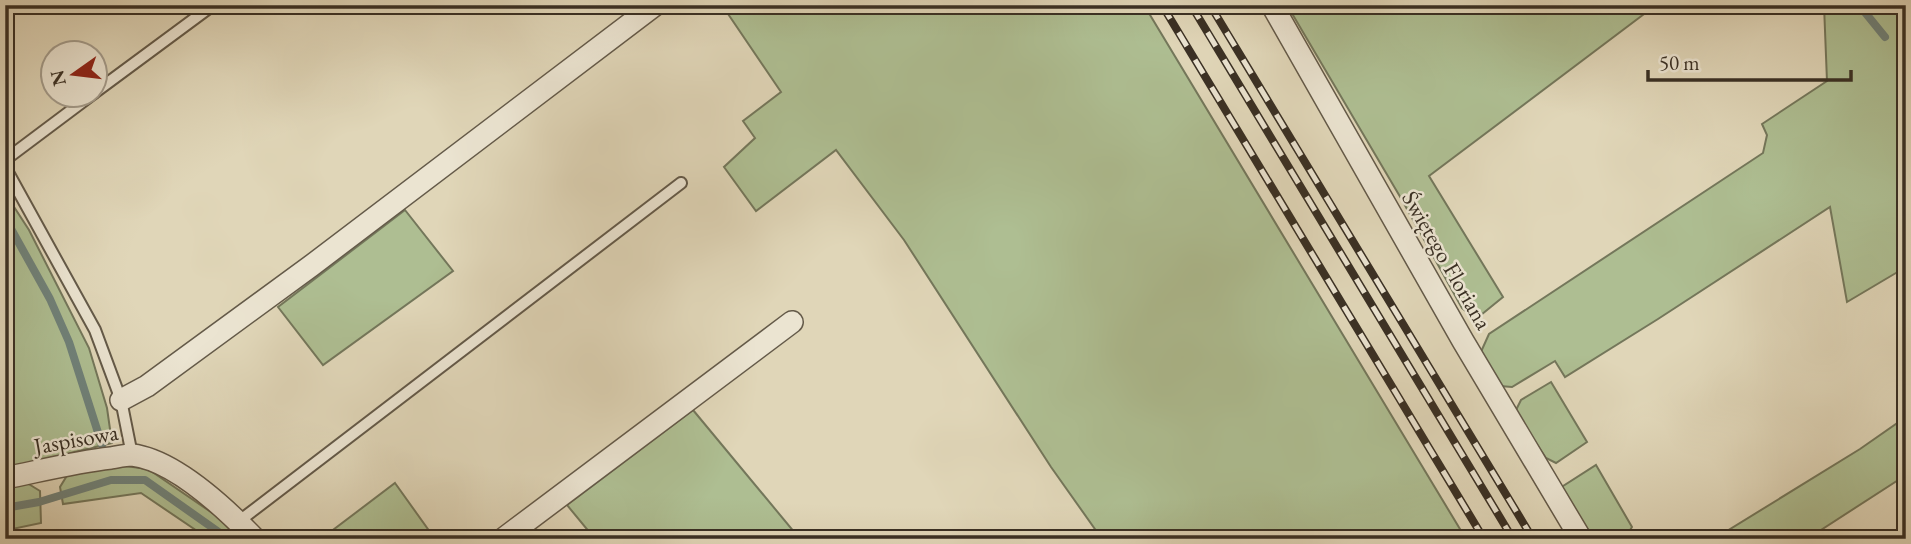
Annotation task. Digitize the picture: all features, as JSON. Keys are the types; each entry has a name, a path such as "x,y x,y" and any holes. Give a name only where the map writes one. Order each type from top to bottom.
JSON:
{"street":[{"path":"121,400 147,386 268,298 655,5"},
{"name":"Świętego Floriana","path":"1272,5 1463,341 1581,539"},
{"path":"503,539 792,321"},
{"name":"Jaspisowa","path":"5,478 132,455 166,466 177,473 221,505 255,539"}],"lane":[{"path":"108,84 213,5"},
{"path":"5,160 75,108"},
{"path":"5,167 95,330 121,400 132,455"},
{"path":"239,522 681,183"}],"green space":[{"path":"722,5 1144,5 1466,539 1102,539 1051,467 904,240 836,150 756,211 724,167 755,138 743,121 781,92"},
{"path":"1287,5 1656,5 1429,176 1503,297 1476,319 1462,308"},
{"path":"1824,5 1906,5 1906,267 1847,302 1830,207 1565,377 1555,361 1512,387 1500,386 1480,354 1489,334 1763,153 1767,135 1762,124 1827,81"},
{"path":"5,193 29,230 89,348 107,408 112,443 5,469"},
{"path":"405,210 453,271 323,365 278,307"},
{"path":"1551,382 1587,442 1556,463 1546,458 1515,412 1521,400"},
{"path":"693,410 800,539 595,539 567,505"},
{"path":"1906,417 1906,475 1807,539 1714,539 1860,449"},
{"path":"1596,465 1632,527 1624,539 1594,539 1560,488"},
{"path":"125,466 148,469 227,523 240,539 209,539 141,493 63,504 60,487 68,474"},
{"path":"27,483 40,491 41,523 12,529 12,539 5,539 5,487"},
{"path":"395,483 435,539 321,539"}],"waterway":[{"path":"1859,5 1885,37"},
{"path":"5,218 50,299 69,342 102,445"},
{"path":"5,508 39,502 111,480 145,480 225,539"}],"railway":[{"path":"1162,5 1484,539"},
{"path":"1191,5 1513,539"},
{"path":"1210,5 1533,539"}]}
